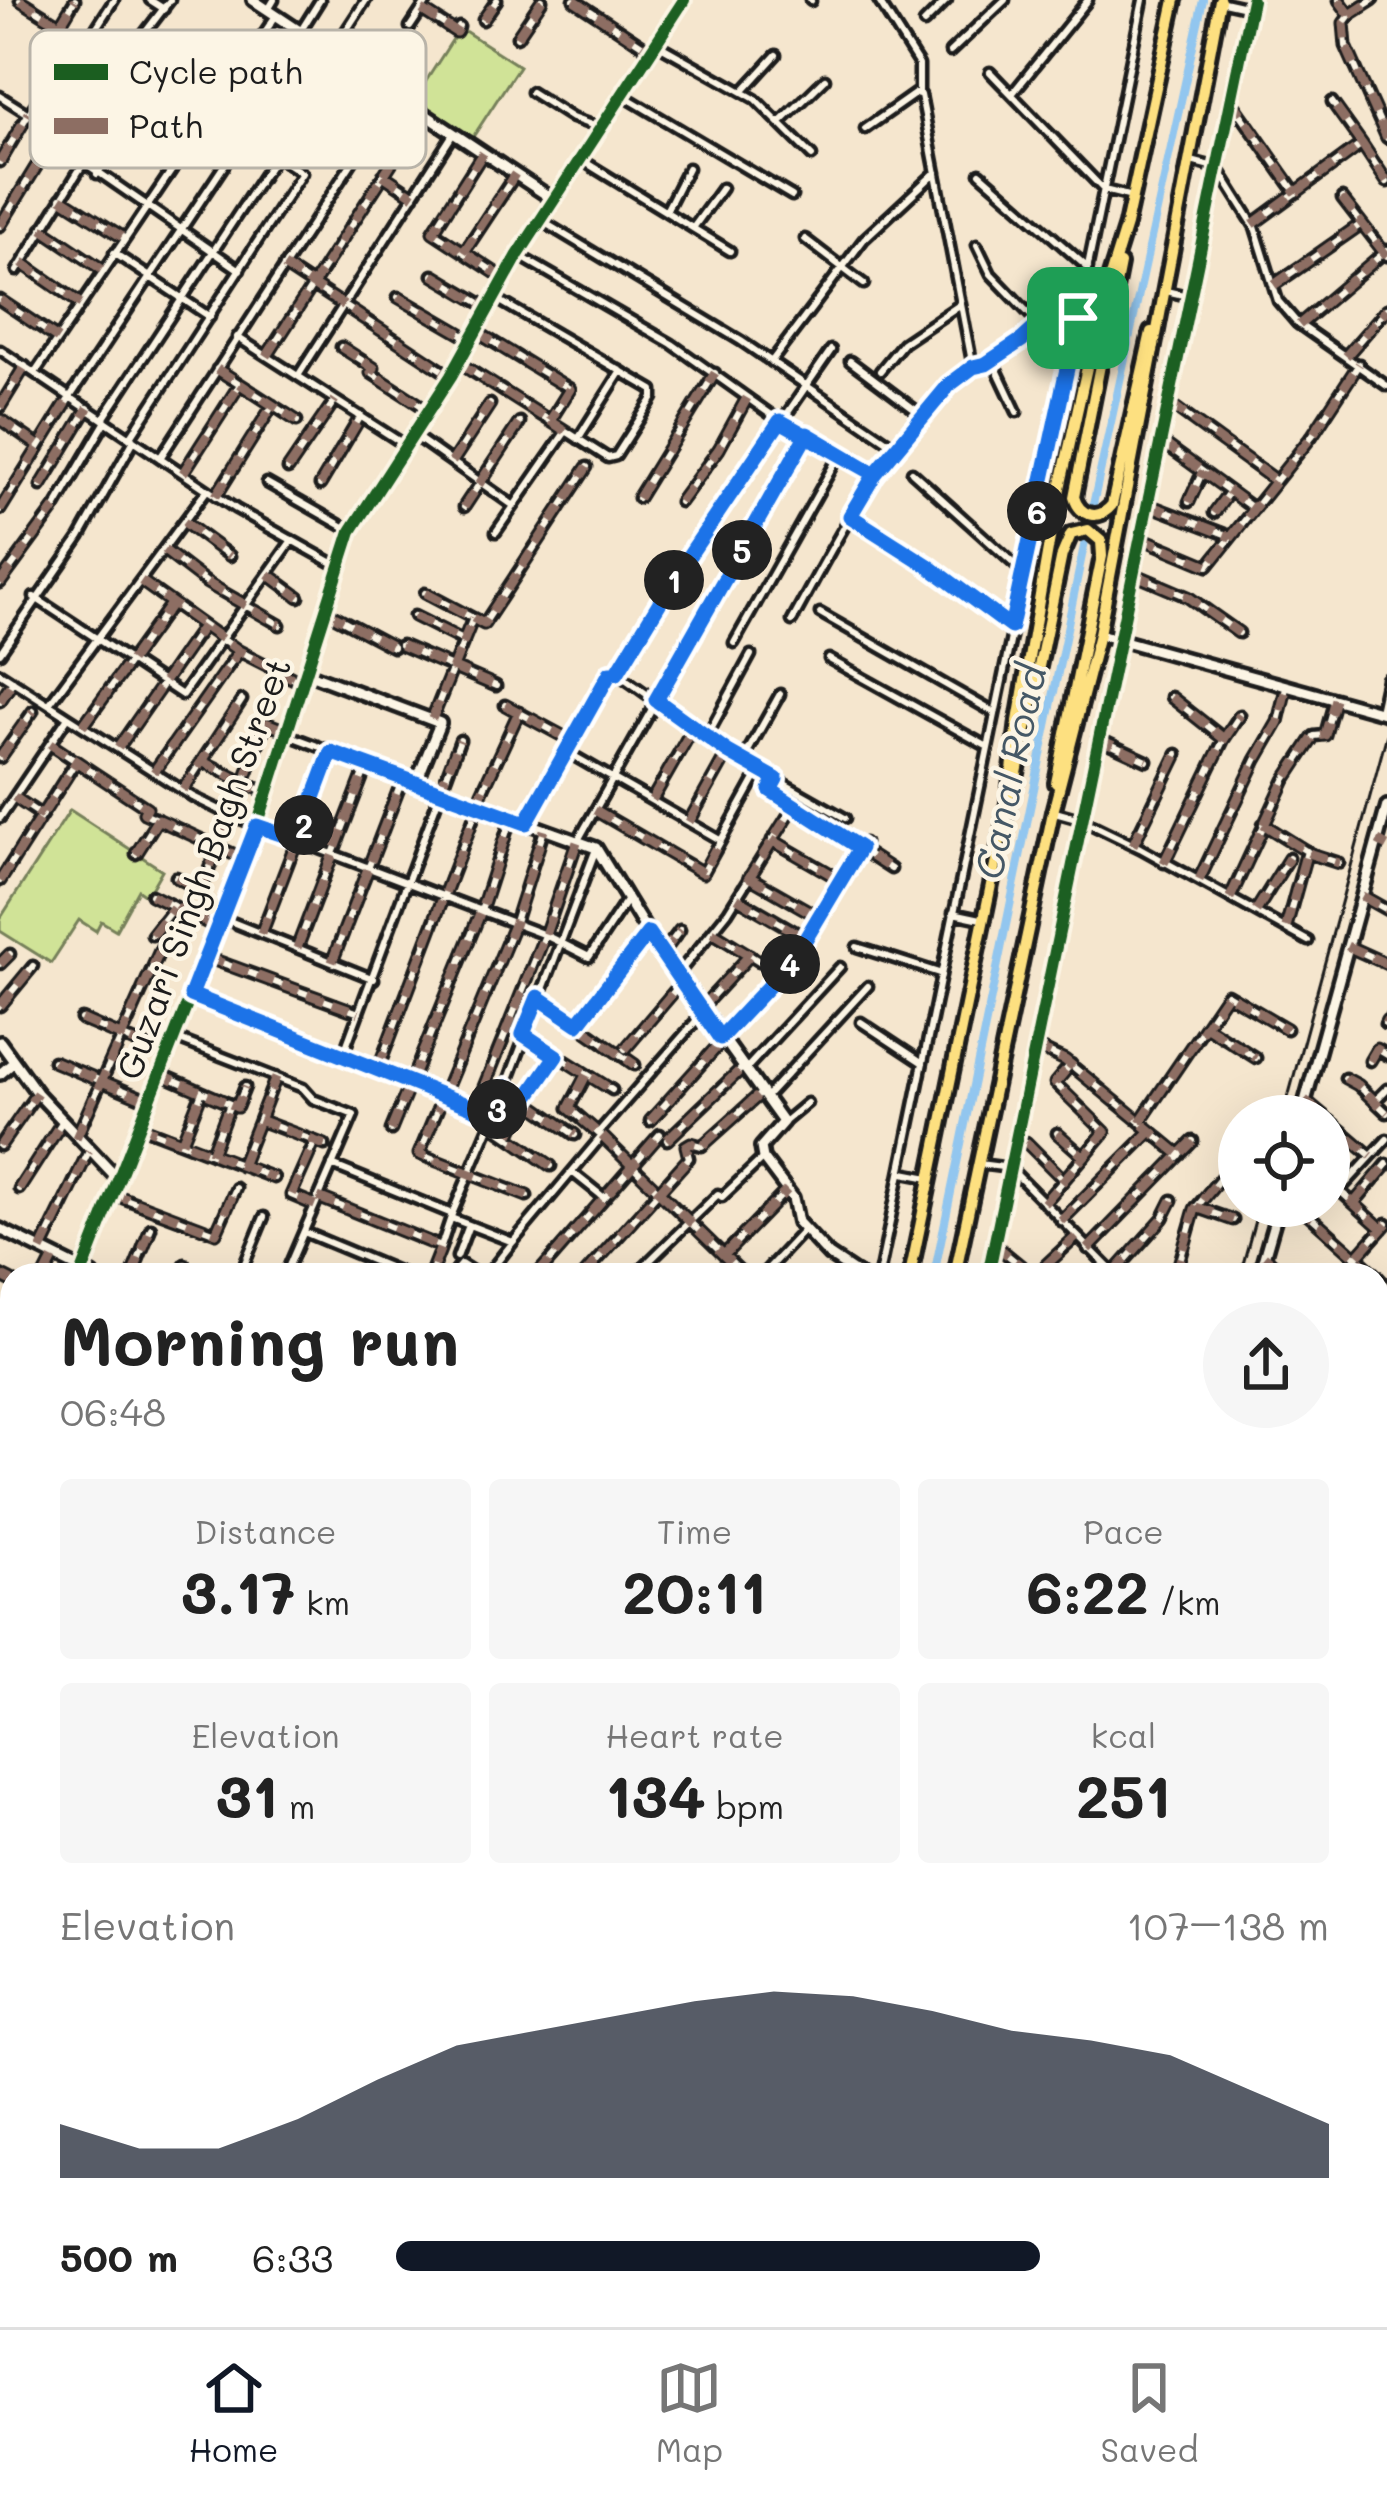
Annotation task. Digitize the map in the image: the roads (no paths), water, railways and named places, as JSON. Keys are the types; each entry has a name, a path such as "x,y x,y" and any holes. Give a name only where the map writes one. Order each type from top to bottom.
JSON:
{"highway":[{"path":"1163,290 1112,505 1103,514 1090,515 1079,509 1074,497 1175,0"},
{"path":"957,1263 1053,812 1099,634 1220,0"},
{"path":"912,1263 1008,803 1054,515 1101,305 1126,225"},
{"path":"1008,803 1021,765 1067,539 1076,531 1088,530 1103,546 1060,752 1053,812"}],"street":[{"path":"20,0 68,30"},
{"path":"60,25 75,0"},
{"path":"92,30 115,0"},
{"path":"150,0 164,9"},
{"path":"149,30 170,0"},
{"path":"253,0 297,30"},
{"path":"301,30 320,0"},
{"path":"346,30 366,0"},
{"path":"410,27 428,0"},
{"path":"483,20 497,0"},
{"path":"517,37 542,0"},
{"path":"574,0 654,48 743,91 812,156"},
{"path":"878,0 919,64 919,94 973,367"},
{"path":"924,23 946,0"},
{"path":"950,52 1005,0"},
{"path":"1012,94 1088,0"},
{"path":"882,1263 1143,0"},
{"path":"990,1263 1251,4 1220,0"},
{"path":"1340,0 1350,15"},
{"path":"1373,0 1344,23 1346,46 1387,138"},
{"name":"Guzari Singh Bagh Street","path":"89,1263 137,1125 257,826 350,530 451,376 518,255 624,96 680,1"},
{"path":"422,10 456,32 459,28"},
{"path":"743,91 776,55"},
{"path":"990,71 1104,190 1132,197"},
{"path":"780,123 825,79"},
{"path":"531,92 572,118 600,128"},
{"path":"865,129 919,94"},
{"path":"0,96 29,113 0,163"},
{"path":"624,96 792,196"},
{"path":"1230,99 1296,193"},
{"path":"1332,101 1385,175"},
{"path":"426,116 554,200"},
{"path":"298,376 453,134"},
{"path":"1253,224 1362,145"},
{"path":"483,153 433,232 505,279"},
{"path":"580,159 730,251"},
{"path":"1189,161 1218,168 1253,224 1278,301 1299,325 1387,386"},
{"path":"0,226 35,168"},
{"path":"81,168 19,267 81,304"},
{"path":"89,168 239,270"},
{"path":"97,174 101,168"},
{"path":"35,373 170,168"},
{"path":"0,510 222,168"},
{"path":"0,584 55,508 104,420 268,168"},
{"path":"0,652 80,537 132,439 302,173 294,168"},
{"path":"160,458 348,168"},
{"path":"267,356 388,168"},
{"path":"666,211 688,168"},
{"path":"771,362 864,239 936,172"},
{"path":"980,173 1088,268"},
{"path":"464,252 515,174"},
{"path":"383,176 414,196"},
{"path":"693,228 722,188"},
{"path":"62,198 124,238"},
{"path":"1299,325 1386,253 1342,198"},
{"path":"541,220 771,362 896,447"},
{"path":"1274,285 1360,225"},
{"path":"42,229 103,270"},
{"path":"805,239 864,284"},
{"path":"977,245 991,274 1039,324"},
{"path":"114,253 210,317"},
{"path":"518,255 715,373 780,421 875,474"},
{"path":"284,266 451,376"},
{"path":"434,275 621,371 652,390 653,398 616,456 608,458 459,363"},
{"path":"1163,290 1192,297"},
{"path":"398,297 571,389 550,421"},
{"path":"0,300 58,339"},
{"path":"880,371 903,343 961,304"},
{"path":"792,621 875,474 949,385 992,359 1058,307 1078,318"},
{"path":"1346,356 1387,309"},
{"path":"237,337 405,445"},
{"path":"341,347 374,368 371,374 428,410"},
{"path":"0,350 216,496 338,566"},
{"path":"617,673 680,569 831,350"},
{"path":"992,359 1017,412"},
{"path":"850,361 922,415"},
{"path":"1142,538 1208,566 1359,364"},
{"path":"0,407 25,367"},
{"path":"217,369 297,421"},
{"path":"578,439 621,371"},
{"path":"638,498 715,373"},
{"path":"183,473 240,384"},
{"path":"680,502 719,449 747,398"},
{"path":"288,469 335,400"},
{"path":"452,462 490,404"},
{"path":"1170,404 1276,481"},
{"path":"216,496 273,406"},
{"path":"41,486 88,408"},
{"path":"320,485 361,416"},
{"path":"0,419 40,446"},
{"path":"464,507 520,422"},
{"path":"496,532 566,431"},
{"path":"412,434 514,506"},
{"path":"475,1108 578,842 807,434"},
{"path":"1162,442 1254,509"},
{"path":"734,643 840,454"},
{"path":"425,592 484,624 586,467"},
{"path":"1189,502 1203,471"},
{"path":"912,472 1024,573"},
{"path":"0,481 13,489"},
{"path":"268,483 350,530"},
{"path":"49,704 208,490"},
{"path":"1214,513 1230,491"},
{"path":"1150,505 1231,537"},
{"path":"850,516 1011,627"},
{"path":"184,522 230,556"},
{"path":"34,597 182,695 292,541"},
{"path":"164,550 207,584 280,625"},
{"path":"268,574 299,597"},
{"path":"1133,574 1187,597 1239,632"},
{"path":"141,580 239,651 305,679 440,724 416,783"},
{"path":"83,726 171,604"},
{"path":"327,612 496,686"},
{"path":"820,613 995,713"},
{"path":"414,616 464,640"},
{"path":"432,719 473,618"},
{"path":"118,748 202,626"},
{"path":"1099,634 1383,712 1387,679"},
{"path":"154,772 239,651"},
{"path":"706,737 751,655"},
{"path":"829,659 988,747"},
{"path":"0,673 230,815 545,935 589,957 626,901"},
{"path":"526,823 610,673 617,673 728,752 845,818"},
{"path":"0,701 13,681"},
{"path":"1198,880 1278,722 1287,685"},
{"path":"743,760 780,694"},
{"path":"1172,697 1224,739"},
{"path":"1230,898 1263,824 1314,736 1325,734 1335,699"},
{"path":"183,790 242,700"},
{"path":"505,705 572,741"},
{"path":"0,758 33,711"},
{"path":"378,1069 477,805 519,712"},
{"path":"1165,863 1240,715"},
{"path":"0,818 68,717"},
{"path":"247,774 266,724 596,848 662,954 783,1123"},
{"path":"652,800 693,728"},
{"path":"1097,739 1147,761"},
{"path":"343,1055 460,740"},
{"path":"50,744 147,808 144,813 244,859"},
{"path":"261,934 331,752"},
{"path":"566,752 720,840"},
{"path":"689,822 728,752"},
{"path":"1133,845 1177,754"},
{"path":"202,761 267,793"},
{"path":"0,881 76,762"},
{"path":"297,948 368,765"},
{"path":"595,810 703,873 760,770"},
{"path":"332,962 404,778"},
{"path":"776,779 770,790 891,869"},
{"path":"14,797 42,816"},
{"path":"625,1049 736,898 794,806"},
{"path":"1306,1095 1362,896 1383,844 1387,806"},
{"path":"1053,812 1080,819 1133,845 1308,941"},
{"path":"176,877 201,890 230,815"},
{"path":"391,1130 481,911 511,818"},
{"path":"136,854 158,819"},
{"path":"1263,824 1306,851 1339,862"},
{"path":"526,1196 419,1154 514,925 544,830"},
{"path":"772,840 841,880"},
{"path":"650,1121 793,960 862,846"},
{"path":"435,1263 596,848"},
{"path":"1286,927 1306,851"},
{"path":"1256,911 1289,858"},
{"path":"749,877 819,917"},
{"path":"151,895 173,908 261,934 374,979"},
{"path":"1362,896 1387,910"},
{"path":"736,898 806,938"},
{"path":"152,935 173,908"},
{"path":"953,913 985,920"},
{"path":"662,954 680,929"},
{"path":"712,932 759,961"},
{"path":"578,1024 648,933"},
{"path":"76,1138 162,946"},
{"path":"1347,946 1387,964"},
{"path":"857,947 940,973"},
{"path":"0,964 10,954"},
{"path":"494,1263 750,955"},
{"path":"206,957 359,1012"},
{"path":"0,1006 32,966"},
{"path":"547,1263 633,1164 742,1070 841,967"},
{"path":"595,1263 689,1158 686,1146 702,1146 762,1097 868,986"},
{"path":"1140,1122 1227,994 1287,1029"},
{"path":"191,995 475,1108 551,1166"},
{"path":"538,997 635,1065"},
{"path":"81,1019 165,1055"},
{"path":"861,1022 923,1063"},
{"path":"1207,1027 1256,1058"},
{"path":"523,1034 612,1090"},
{"path":"172,1037 303,1088 314,1099 354,1115 291,1263"},
{"path":"0,1042 37,1093 117,1178"},
{"path":"1034,1046 1071,1064 1180,1155"},
{"path":"1370,1061 1377,1049 1387,1055"},
{"path":"509,1137 525,1101 556,1056"},
{"path":"52,1060 148,1100"},
{"path":"0,1074 14,1062"},
{"path":"1044,1203 1105,1132 1055,1083 1071,1064"},
{"path":"158,1073 237,1107 245,1087"},
{"path":"586,1075 569,1108 633,1164 731,1263"},
{"path":"241,1166 276,1077"},
{"path":"1346,1078 1387,1113"},
{"path":"506,1087 575,1135"},
{"path":"1375,1101 1387,1089"},
{"path":"182,1142 202,1092"},
{"path":"0,1146 37,1093"},
{"path":"807,1103 763,1143 764,1158 787,1190 805,1229 842,1263"},
{"path":"211,1154 230,1104"},
{"path":"259,1120 325,1145"},
{"path":"19,1189 62,1122"},
{"path":"137,1125 274,1178"},
{"path":"1061,1221 1151,1131"},
{"path":"1057,1133 1084,1157"},
{"path":"1350,1138 1371,1156"},
{"path":"1350,1179 1387,1139"},
{"path":"315,1141 291,1195 441,1247"},
{"path":"1088,1249 1193,1141"},
{"path":"1026,1142 1064,1180"},
{"path":"41,1250 89,1151"},
{"path":"647,1263 764,1158"},
{"path":"978,1164 1010,1168 1103,1263"},
{"path":"332,1165 513,1242"},
{"path":"1354,1203 1387,1165"},
{"path":"572,1172 603,1197"},
{"path":"902,1173 929,1178"},
{"path":"1180,1263 1196,1207 1218,1181"},
{"path":"111,1193 216,1233 236,1188"},
{"path":"724,1256 787,1190"},
{"path":"1350,1199 1384,1226 1352,1263"},
{"path":"1124,1263 1163,1218 1172,1200"},
{"path":"1196,1207 1218,1215"},
{"path":"245,1263 264,1217"},
{"path":"457,1257 470,1225"},
{"path":"1262,1263 1273,1227"},
{"path":"1324,1227 1364,1263"},
{"path":"137,1263 151,1228"},
{"path":"0,1229 65,1263"},
{"path":"773,1263 805,1229"},
{"path":"304,1232 378,1263"},
{"path":"1048,1263 1076,1237"},
{"path":"994,1244 1017,1263"},
{"path":"1264,1256 1272,1263"},
{"path":"51,1263 54,1257"}],"waterway":[{"name":"Canal Road","path":"936,1263 1084,546 1203,0"}],"railway":[{"path":"1289,1095 1387,734"},
{"path":"1243,1263 1253,1227"}]}
